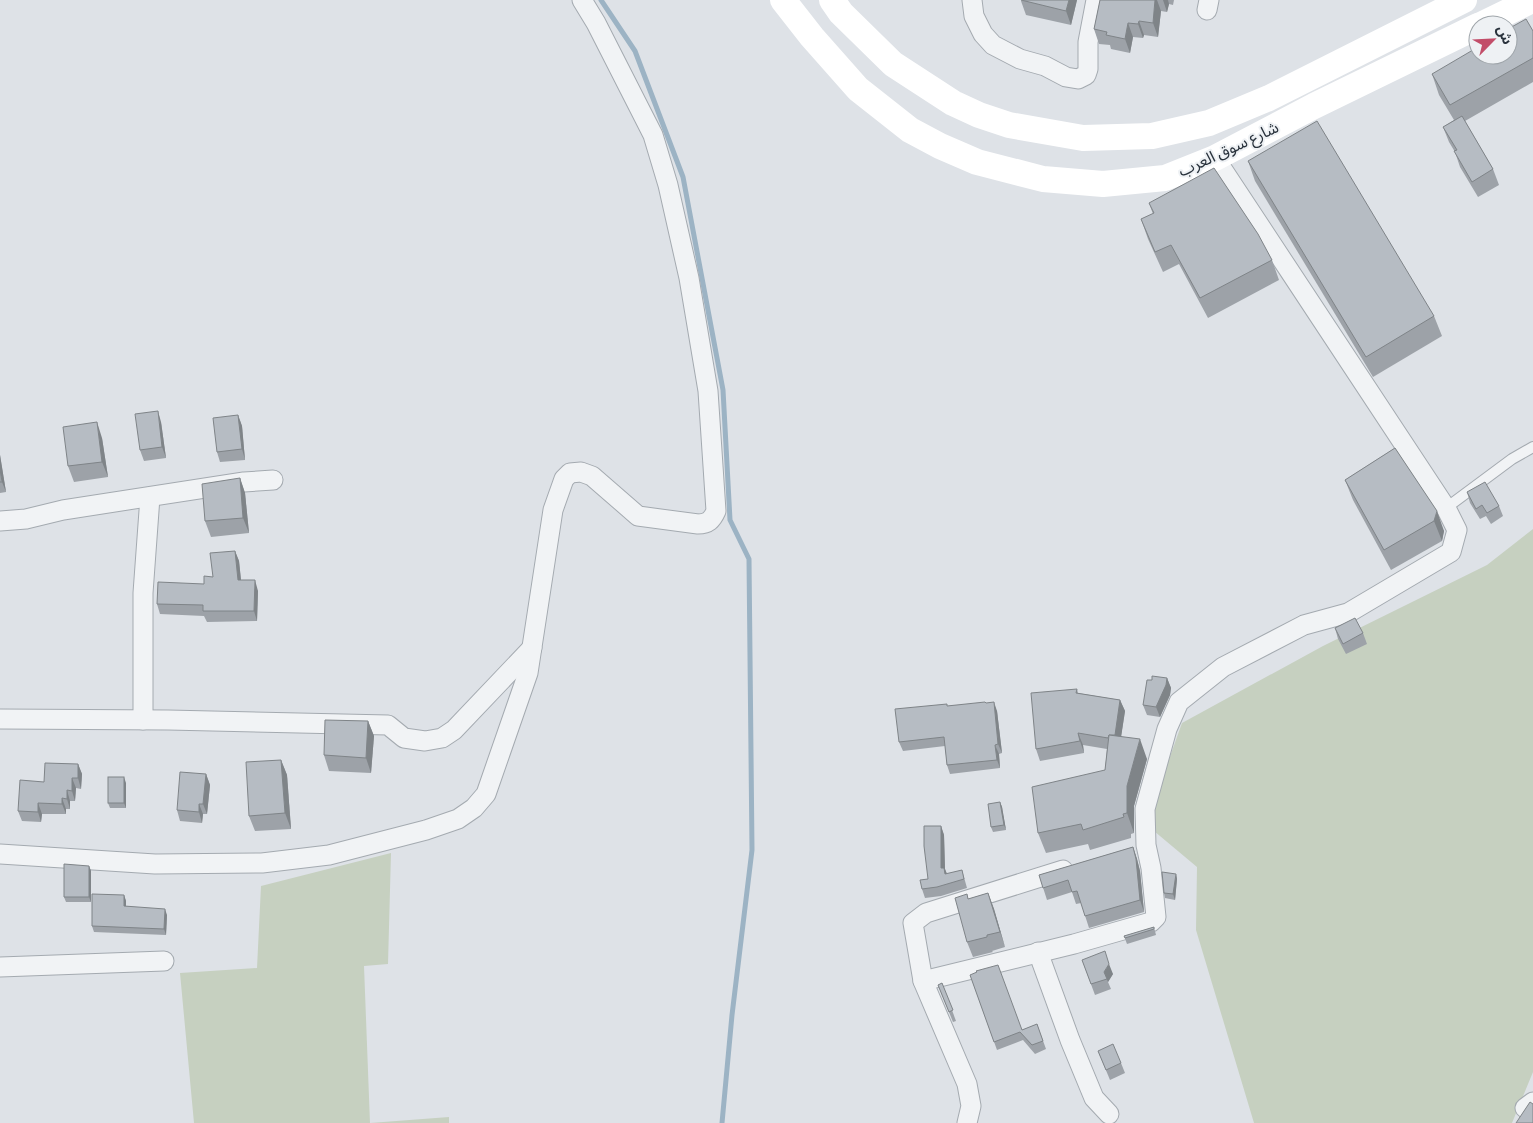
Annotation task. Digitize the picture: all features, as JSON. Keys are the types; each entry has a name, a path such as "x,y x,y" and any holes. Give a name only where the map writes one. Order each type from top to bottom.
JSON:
{"main road":[{"name":"شارع سوق العرب","path":"783,0 812,37 858,89 910,130 940,146 977,162 1043,179 1104,184 1165,178 1215,158 1314,106 1468,31"},
{"path":"832,0 841,13 893,64 953,103 1009,125 1083,138 1152,136 1209,124 1269,98 1464,0"},
{"name":"شارع سوق العرب","path":"1501,15 1532,0"}],"street":[{"path":"0,854 155,864 262,863 329,855 426,830 458,818 474,808 486,794 528,673 553,510 564,479 570,473 581,472 592,476 638,516 704,524 712,520 716,511 708,391 689,278 668,185 653,135 596,23 582,0"},
{"path":"972,0 974,16 993,45 1020,59 1045,66 1066,76 1078,79 1086,75 1088,69 1088,42 1096,0"},
{"path":"923,981 1151,922 1156,917 1151,868 1146,845 1145,808 1167,729 1179,702 1223,667 1304,625 1348,613 1451,552 1456,530 1446,508 1215,158"},
{"path":"0,521 26,519 63,510 244,482 273,480"},
{"path":"143,720 143,593 150,497"},
{"path":"0,719 388,725 404,738 425,741 442,738 454,730 532,648"},
{"path":"1127,851 1146,845"},
{"path":"967,1123 971,1106 967,1084 923,981 913,923 926,913 1080,864"},
{"path":"1038,952 1070,1040 1094,1098 1110,1114"},
{"path":"0,966 164,961"}],"lane":[{"path":"1446,508 1512,459 1533,447"}],"green space":[{"path":"1533,529 1533,1072 1512,1123 1254,1123 1196,930 1197,867 1154,831 1152,807 1182,723 1323,646 1487,565"},
{"path":"391,853 388,964 364,966 370,1123 194,1123 180,973 257,968 261,886"},
{"path":"449,1117 449,1123 370,1123"}],"building":[{"path":"1021,0 1069,0 1066,11"},
{"path":"1100,0 1155,0 1153,23 1139,21 1138,24 1128,23 1125,39 1106,35 1107,32 1094,29"},
{"path":"1526,19 1533,31 1533,58 1450,105 1432,74 1468,53 1468,65 1518,65 1518,23"},
{"path":"1462,116 1493,169 1472,182 1454,151 1457,150 1443,127"},
{"path":"1317,121 1434,316 1366,357 1248,161"},
{"path":"1214,168 1258,234 1272,260 1200,298 1171,245 1155,252 1141,219 1154,213 1149,203"},
{"path":"158,411 162,447 140,450 135,414"},
{"path":"238,415 242,449 217,452 213,418"},
{"path":"97,422 102,462 68,466 63,427"},
{"path":"1395,448 1437,511 1434,521 1384,550 1345,480"},
{"path":"240,478 243,518 205,521 202,484"},
{"path":"1485,482 1499,506 1487,513 1482,505 1476,509 1467,492"},
{"path":"235,551 238,580 255,580 254,611 203,611 203,605 157,604 158,582 204,584 204,576 213,577 210,553"},
{"path":"1355,618 1363,633 1343,644 1335,628"},
{"path":"1152,676 1167,678 1166,685 1156,707 1143,705 1147,680 1152,680"},
{"path":"1077,689 1076,693 1120,700 1115,735 1109,735 1108,738 1078,733 1080,741 1036,749 1031,693"},
{"path":"994,702 998,744 995,745 997,760 947,765 944,737 899,742 895,709"},
{"path":"325,720 368,721 366,758 324,755"},
{"path":"1109,735 1140,739 1127,786 1127,813 1123,814 1124,817 1083,830 1081,824 1038,833 1032,787 1105,770"},
{"path":"281,760 285,813 249,816 246,762"},
{"path":"45,763 78,764 78,778 72,778 72,791 67,790 67,799 62,798 62,804 38,803 38,812 18,811 20,780 44,782"},
{"path":"180,772 206,774 203,804 199,804 199,812 177,810"},
{"path":"108,777 124,777 124,803 108,803"},
{"path":"1000,802 1004,825 991,827 988,804"},
{"path":"924,826 941,826 941,868 944,868 945,874 962,870 964,879 937,887 922,889 920,880 928,879 924,846"},
{"path":"1133,847 1140,900 1085,916 1077,891 1072,892 1068,880 1043,888 1039,875"},
{"path":"64,864 89,866 89,897 64,897"},
{"path":"1162,872 1176,874 1173,894 1164,893"},
{"path":"988,893 1000,932 967,942 955,898 967,894 968,899"},
{"path":"92,894 124,895 124,906 165,909 164,929 92,926"},
{"path":"1154,927 1154,929 1125,938 1124,936"},
{"path":"1105,951 1109,964 1104,972 1107,979 1091,984 1082,960"},
{"path":"998,965 1022,1030 1037,1024 1043,1041 1032,1045 1020,1032 994,1042 970,975 976,971"},
{"path":"942,983 953,1010 949,1012 938,985"},
{"path":"1113,1044 1121,1063 1106,1070 1098,1051"},
{"path":"1530,1102 1533,1104 1533,1123 1516,1123"}],"waterway":[{"path":"601,0 635,51 683,177 723,390 730,520 749,559 752,850 732,1015 722,1123"}]}
